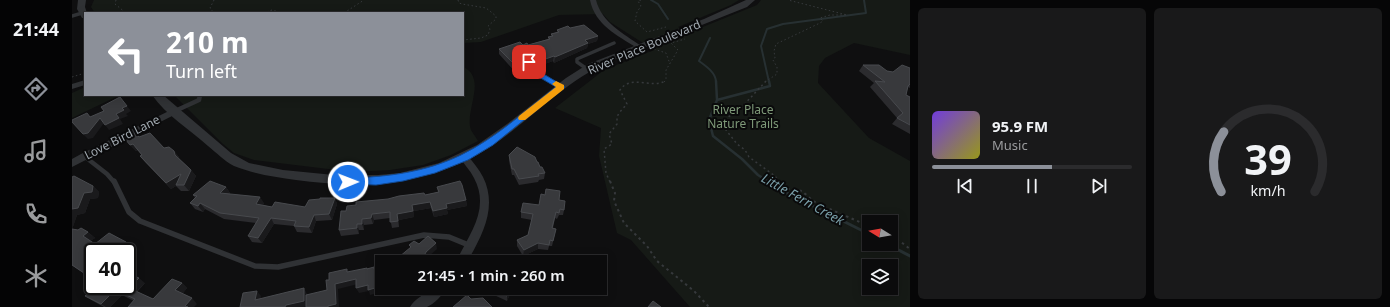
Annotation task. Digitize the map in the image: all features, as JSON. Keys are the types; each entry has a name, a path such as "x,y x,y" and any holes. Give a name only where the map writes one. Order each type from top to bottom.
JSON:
{"street":[{"path":"82,0 81,4 84,15"},
{"path":"593,0 594,9 603,21 641,47"},
{"name":"River Place Boulevard","path":"158,96 173,112 232,159 265,171 348,182 403,178 431,170 464,157 490,142 561,87 587,69 744,5 751,0"},
{"path":"72,87 84,82"},
{"name":"Love Bird Lane","path":"72,164 84,156 173,112"},
{"path":"464,157 478,176 484,189 486,199 482,224 465,255"},
{"path":"416,307 433,295"}],"lane":[{"path":"72,16 84,15"},
{"path":"587,69 578,64 578,59 614,43"},
{"path":"529,62 535,71 561,87"},
{"path":"173,112 199,100 200,96"},
{"path":"84,156 107,174 114,182 129,212 140,221 255,266 278,267 424,235 449,237 471,246"}],"path":[{"path":"116,0 115,4 124,12"},
{"path":"213,12 210,8 214,0"},
{"path":"346,12 364,0"},
{"path":"458,0 459,3 462,4 488,9 496,16 496,19 488,26 490,29 488,35 482,38 464,40"},
{"path":"641,0 638,1 641,6 637,12 635,20 647,32 666,28"},
{"path":"788,0 810,4 813,7 847,15 820,18 823,21 815,27 801,32 786,42 776,44 773,60 777,67 777,74 766,78 737,113 727,118 726,130 737,144 745,150 749,157 788,189 802,191 813,201 862,223"},
{"path":"266,12 272,10 279,12"},
{"path":"684,39 682,41 671,43 678,50 666,70 666,80 664,82 654,84 633,81 621,88 620,90 627,104 619,113 617,124 609,134 612,144 604,149 604,160 606,173 615,193 614,201 624,223 647,246 657,260 694,291 709,307"},
{"path":"641,47 666,52 670,56 670,64"},
{"path":"72,77 84,73"},
{"path":"898,241 910,249"}],"green space":[{"name":"River Place Nature Trails","path":"94,0 739,0 731,5 678,27 688,33 757,5 761,0 910,0 910,55 854,43 825,58 819,66 818,83 869,138 910,161 910,307 690,307 631,240 617,233 599,156 601,128 555,108 604,70 654,50 610,22 603,14 559,15 481,42 464,43 464,12 94,12 91,7"},
{"path":"464,68 470,72 474,79 475,87 470,122 471,130 478,141 451,155 423,165 390,170 353,172 254,160 234,153 175,96 464,96"},
{"path":"84,87 84,96 118,96 72,118 72,93"}],"building":[{"path":"584,25 598,36 585,40 588,43 555,57 554,56 537,62 532,54 528,54 526,57 530,64 518,68 499,49 520,42 523,45 527,43 528,45 550,39 548,37 553,36 551,34 559,32 557,30 568,26 570,28"},
{"path":"863,65 879,65 887,71 893,72 902,65 910,68 910,84 906,95 910,97 910,125 897,118 903,113 875,81 885,82"},
{"path":"120,97 127,106 122,108 124,110 116,114 119,118 105,125 100,118 88,133 83,134 72,122 72,120 87,113 90,117 104,111 101,107"},
{"path":"136,133 139,137 150,133 164,148 169,147 174,151 175,155 191,170 184,185 176,185 181,174 166,183 140,156 142,155 133,144 130,145 125,139"},
{"path":"517,147 535,157 545,173 538,174 539,176 519,179 514,169 512,169 509,155"},
{"path":"74,176 93,186 92,192 84,193 78,208 72,209 72,177"},
{"path":"210,181 226,187 220,193 260,197 256,204 272,207 275,202 305,207 309,200 335,198 329,214 314,215 309,227 294,226 296,221 271,218 258,238 248,236 259,218 220,213 200,203 198,206 190,203 197,196 193,195"},
{"path":"460,181 466,200 446,204 447,208 433,211 430,202 412,205 413,211 397,214 398,221 390,222 390,212 372,214 371,218 362,219 362,224 357,224 357,228 339,230 341,211 346,211 347,206 356,205 356,202 388,199 424,193 425,195 439,192 437,187"},
{"path":"546,189 560,191 559,200 565,201 564,210 560,209 559,213 556,212 552,228 556,229 553,241 550,240 549,245 538,243 524,250 517,240 528,235 533,214 521,212 523,203 539,205 541,194 545,195"},
{"path":"81,228 88,232 83,236 94,243 84,243 84,273 72,265 72,229 78,230"},
{"path":"109,233 126,242 125,243 96,243"},
{"path":"428,236 436,243 426,252 426,255 401,255 411,247 409,245 414,241 419,244"},
{"path":"374,267 375,269 375,288 368,290 368,285 356,288 356,279 335,284 336,304 328,307 306,307 306,295 327,290 326,280 329,280 329,273 347,269 347,272"},
{"path":"172,279 182,283 175,290 192,298 185,306 188,307 128,307 135,299 126,295 136,295 136,291 153,299"},
{"path":"304,288 304,301 286,305 285,307 240,307 243,293 257,291 255,300"},
{"path":"86,295 110,295 101,304 85,296"},
{"path":"467,295 471,299 483,298 492,307 453,307"},
{"path":"653,301 661,307 648,307"}],"waterway":[{"name":"Little Fern Creek","path":"651,0 658,4 668,19"},
{"path":"769,82 761,46 767,29 783,24 866,13 864,0"},
{"name":"Little Fern Creek","path":"710,38 699,61 707,67 716,81"},
{"name":"Little Fern Creek","path":"716,81 717,100"},
{"path":"717,100 770,86 769,81"},
{"name":"Little Fern Creek","path":"717,100 709,120 713,136 742,159 758,175 769,182"},
{"name":"Little Fern Creek","path":"768,181 779,189 862,230"},
{"name":"Little Fern Creek","path":"898,250 910,256"}],"slow traffic":[{"path":"522,118 561,87 556,84"}],"route":[{"path":"348,182 403,178 431,170 464,157 490,142 561,87 541,76 535,71 529,62"}]}
